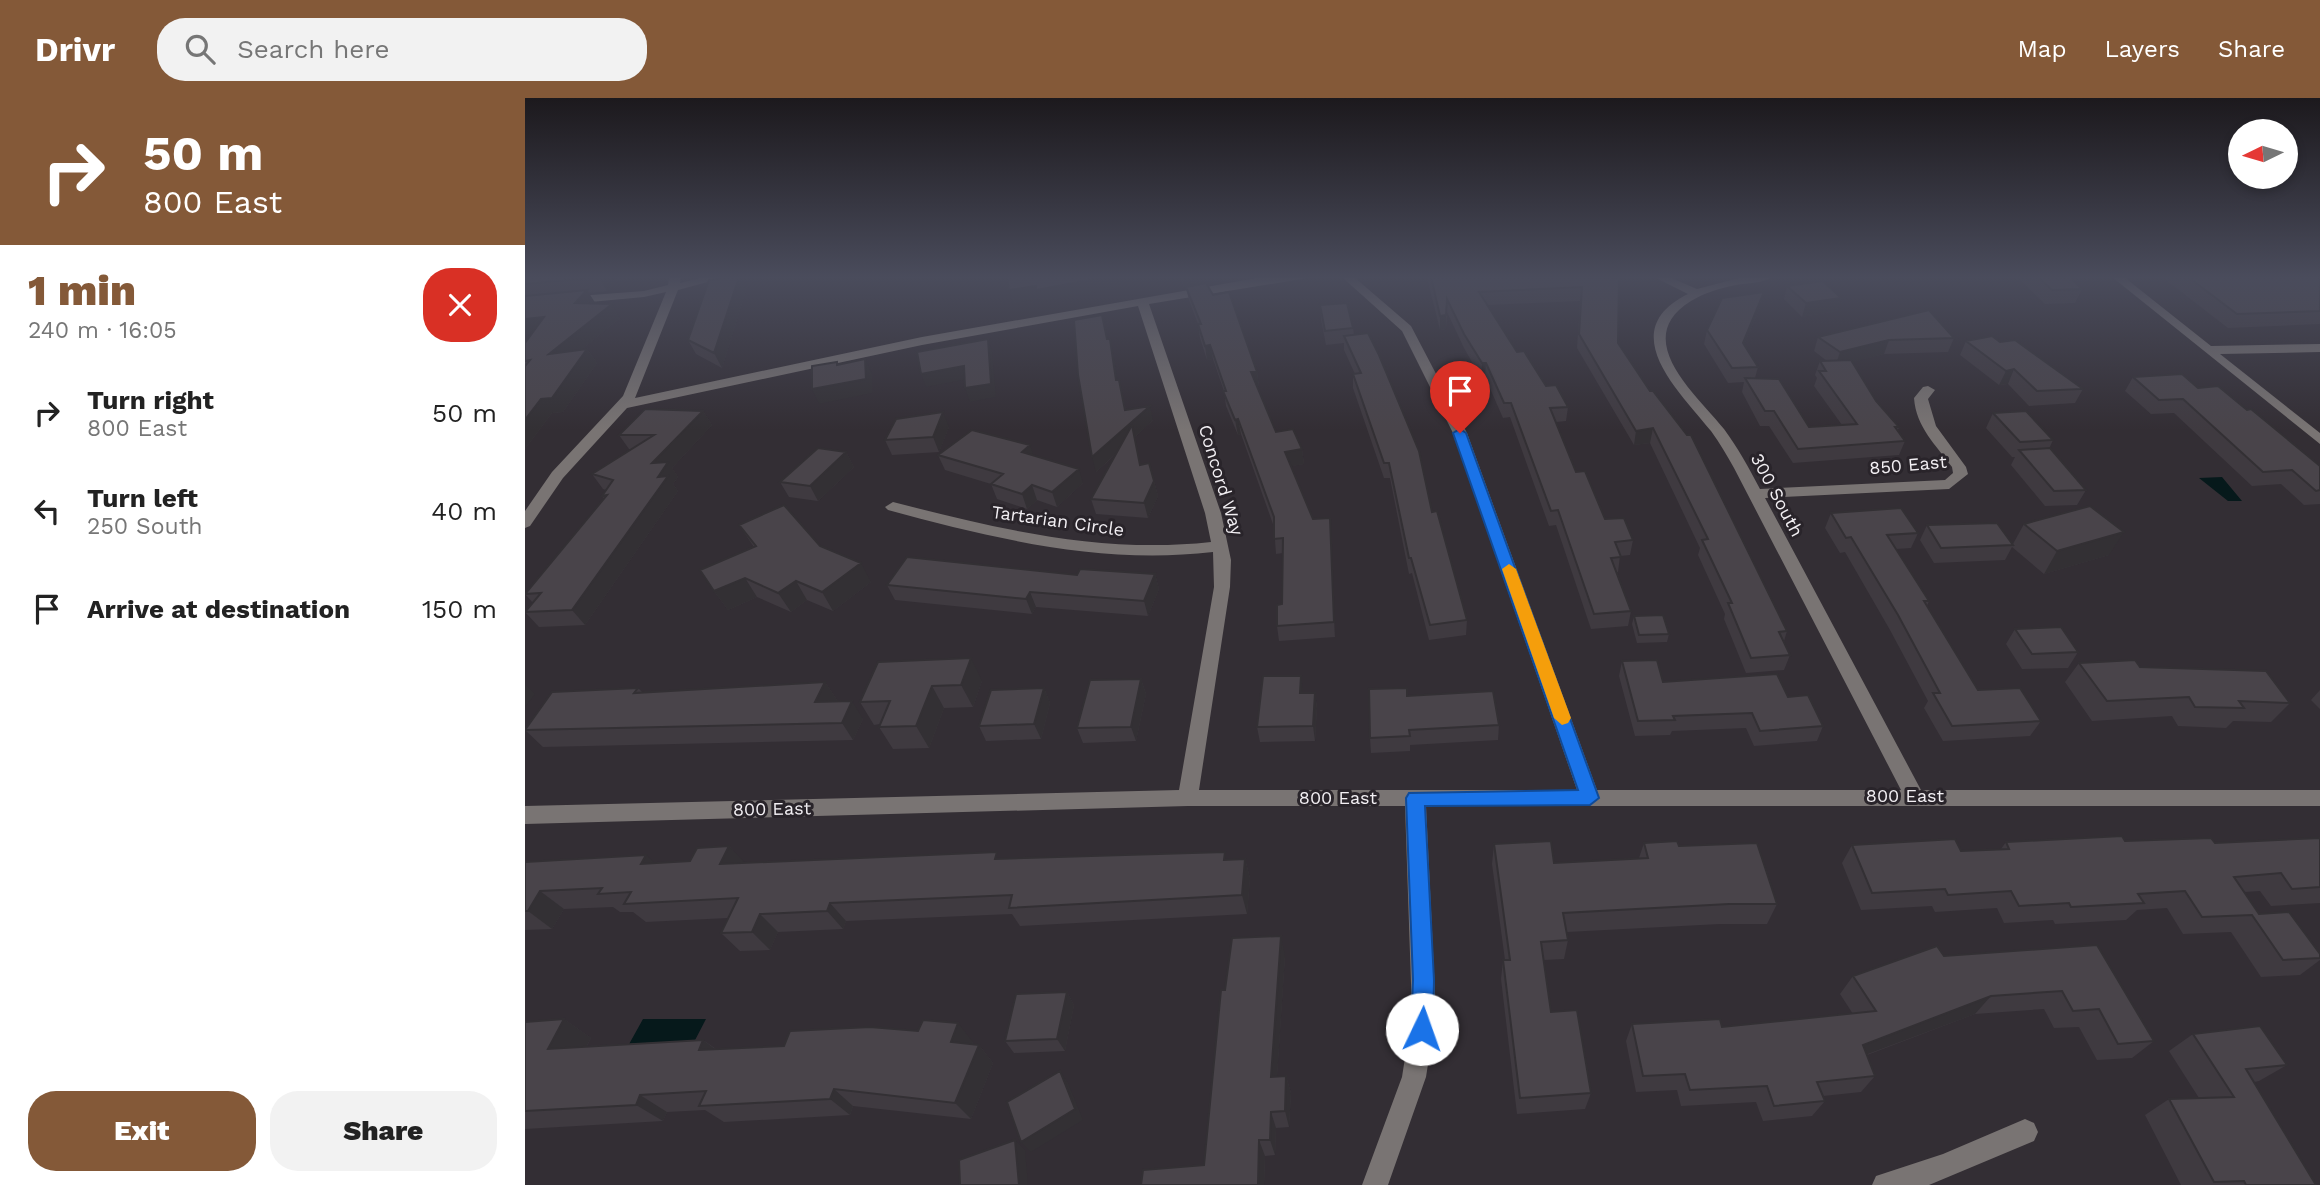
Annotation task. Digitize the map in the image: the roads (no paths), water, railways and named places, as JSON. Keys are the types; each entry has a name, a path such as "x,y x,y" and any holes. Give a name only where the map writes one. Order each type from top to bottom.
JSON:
{"street":[{"path":"525,523 557,475 625,404 656,328"},
{"path":"625,404 914,342 998,328"},
{"name":"Concord Way","path":"1151,328 1213,513 1221,546 1222,587 1188,798"},
{"path":"1407,328 1460,433 1590,798"},
{"name":"300 South","path":"1662,328 1659,336 1661,354 1671,372 1724,440 1914,796"},
{"path":"2180,328 2320,440"},
{"path":"2207,350 2320,348"},
{"name":"850 East","path":"1754,494 1949,484 1958,480 1961,474 1959,467 1924,421 1920,408 1921,398 1928,390"},
{"name":"Tartarian Circle","path":"893,507 987,531 1071,545 1153,553 1221,546"},
{"name":"800 East","path":"525,815 1188,798 2320,798"},
{"path":"1375,1185 1413,1077 1423,1024 1415,798"},
{"path":"1885,1185 1944,1167 2025,1132"}]}
